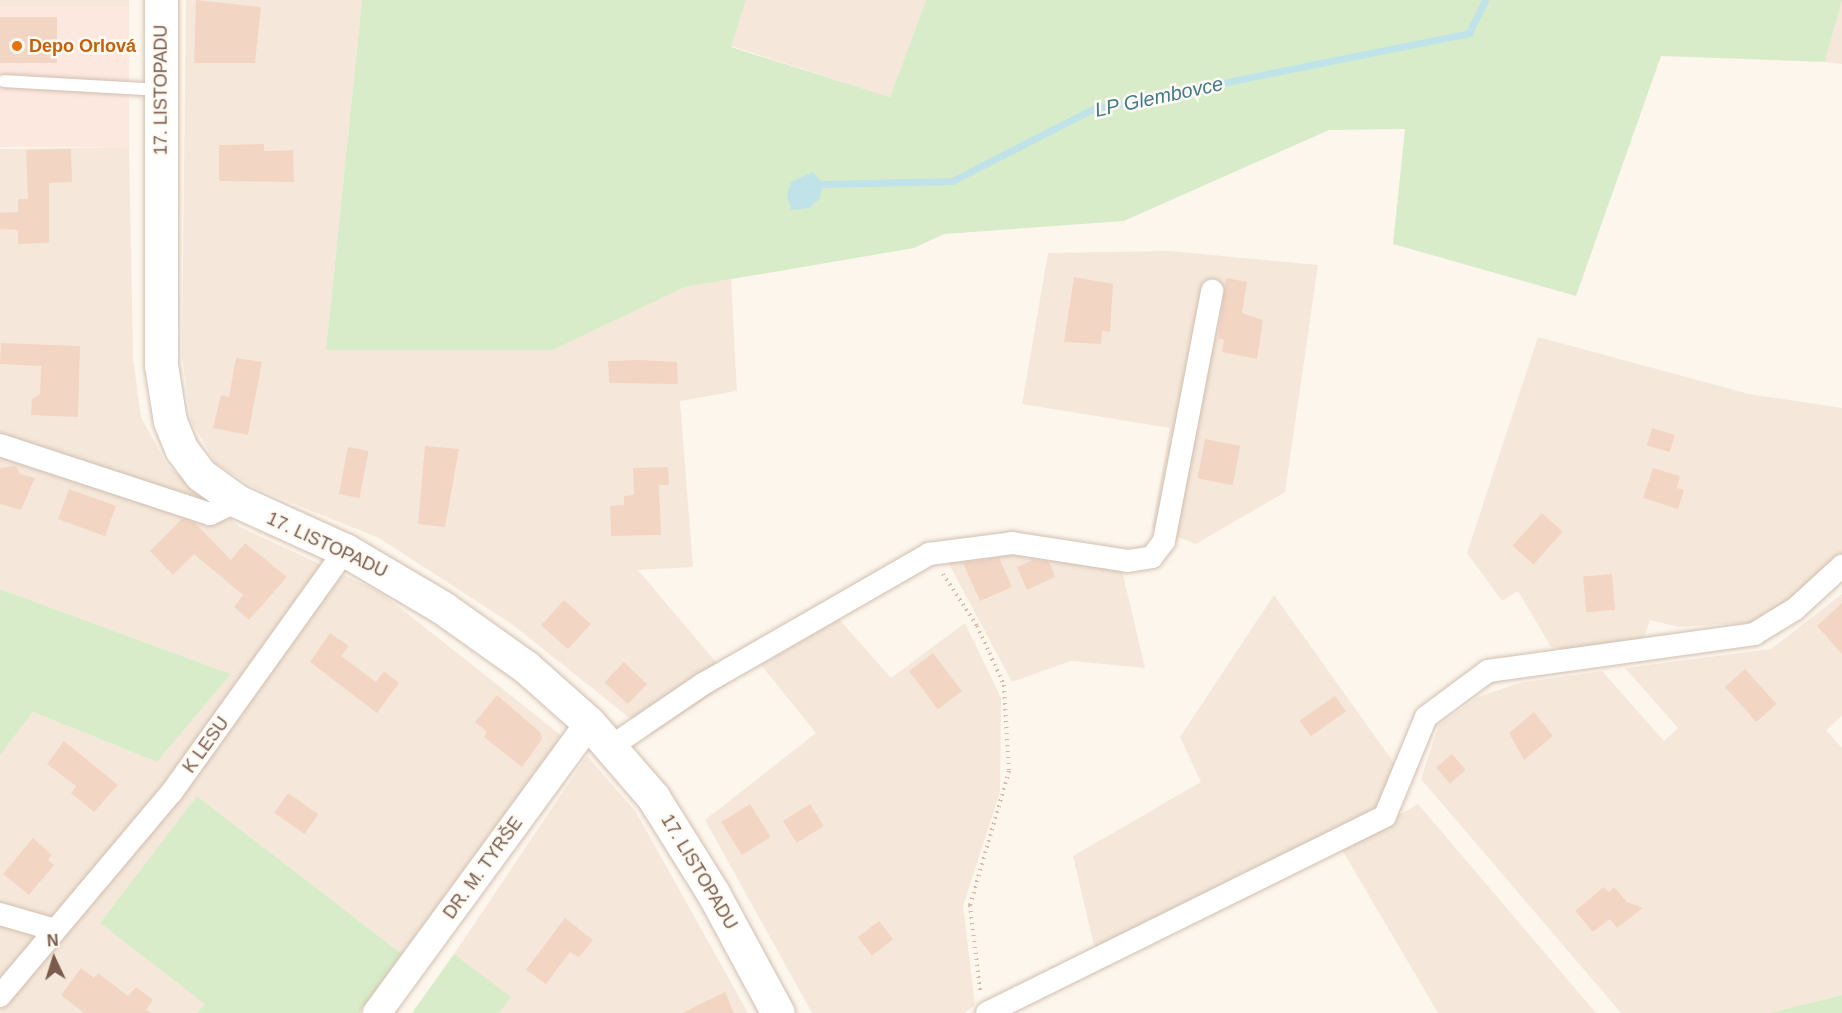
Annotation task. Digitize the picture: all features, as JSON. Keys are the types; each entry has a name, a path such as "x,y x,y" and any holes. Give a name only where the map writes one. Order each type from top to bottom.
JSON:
{"main road":[{"name":"17. LISTOPADU","path":"161,0 165,398 189,459 237,501 345,550 473,628 589,723 612,746 652,797 713,893 778,1013"}],"street":[{"path":"612,746 703,684 929,554 1012,543 1128,561 1152,557 1164,541 1212,291"},
{"path":"0,445 210,514 237,501"},
{"name":"K LESU","path":"0,996 172,792 345,550"},
{"path":"985,1008 1385,816 1426,717 1488,671 1754,634 1795,609 1842,566"},
{"name":"DR. M. TYRŠE","path":"377,1013 589,723"},
{"path":"0,914 55,930"}],"lane":[{"path":"4,81 162,90"}],"path":[{"path":"929,554 977,626 1004,685 1008,771 970,905 985,1008"}],"shaded area":[{"path":"0,0 129,0 129,7 0,10"},
{"path":"186,0 362,0 326,350 553,350 685,287 731,279 737,391 680,401 693,567 638,570 732,681 651,735 513,625 379,538 255,488 216,463 191,421 182,355"},
{"path":"746,0 926,0 890,97 731,46"},
{"path":"1842,0 1842,64 1825,62"},
{"path":"0,7 129,7 129,147 0,147"},
{"path":"129,147 133,358 141,417 167,465 240,527 380,592 562,736 402,954 197,796 205,1004 197,1013 0,1013 0,755 33,712 157,762 231,674 0,589 0,149"},
{"path":"1170,251 1318,265 1285,492 1196,544 1152,527 1170,428 1022,404 1048,253"},
{"path":"1538,337 1749,394 1842,408 1842,562 1758,622 1679,627 1650,620 1642,643 1575,650 1551,647 1518,591 1502,601 1467,553"},
{"path":"993,552 1121,566 1145,668 1071,661 1012,682 949,564 951,558"},
{"path":"1842,594 1842,716 1826,730 1842,748 1842,995 1769,1013 1621,1013 1421,779 1439,725 1478,697 1519,683 1602,671 1664,741 1678,728 1625,668 1771,649"},
{"path":"1274,595 1399,770 1380,805 1350,827 1244,872 1095,950 1073,856 1201,782 1180,737"},
{"path":"839,619 891,678 965,623 1001,698 1000,792 963,906 975,1005 964,1013 812,1013 705,820 816,733 761,665"},
{"path":"587,756 636,812 748,1013 499,1013 510,998 454,954"},
{"path":"1418,804 1596,1013 1438,1013 1341,848"}],"green space":[{"path":"362,0 746,0 731,47 890,97 926,0 1842,0 1825,62 1661,56 1576,296 1393,244 1405,129 1329,130 1124,221 944,234 914,248 685,287 553,350 326,350"},
{"path":"0,589 231,674 157,762 33,712 0,755"},
{"path":"197,796 402,954 359,1013 197,1013 205,1004 100,923"},
{"path":"454,954 511,997 499,1013 412,1013"},
{"path":"1842,995 1842,1013 1769,1013"}],"water":[{"path":"813,172 823,184 820,198 810,208 791,210 787,195 791,182"}],"building":[{"path":"196,0 261,7 255,63 194,63"},
{"path":"0,17 57,17 57,63 0,63"},
{"path":"264,144 264,151 293,150 294,182 219,181 219,145"},
{"path":"71,149 72,182 49,183 49,243 18,244 18,230 0,229 0,213 18,212 18,199 28,199 26,150"},
{"path":"1074,277 1113,284 1110,332 1102,331 1101,344 1064,342"},
{"path":"1226,278 1247,282 1242,313 1263,320 1257,359 1222,352 1224,340 1218,338"},
{"path":"1,343 80,346 78,417 31,415 32,399 40,394 41,366 0,364"},
{"path":"236,358 262,362 248,435 213,428 221,395 229,397"},
{"path":"608,361 677,362 678,384 609,383"},
{"path":"1652,428 1675,435 1670,452 1647,445"},
{"path":"1205,439 1240,446 1233,485 1197,478"},
{"path":"425,446 459,449 445,527 418,524"},
{"path":"348,447 369,451 359,498 339,494"},
{"path":"16,466 20,474 35,478 21,510 0,504 0,468"},
{"path":"668,467 669,485 659,485 661,535 611,536 610,506 624,505 624,496 634,495 633,468"},
{"path":"1653,468 1680,476 1677,488 1684,490 1678,509 1643,498"},
{"path":"69,489 116,506 105,536 58,519"},
{"path":"1542,513 1563,532 1533,564 1513,546"},
{"path":"182,519 195,523 231,560 245,543 287,577 249,620 234,607 243,595 194,554 173,575 150,551"},
{"path":"999,558 1012,587 980,601 963,563"},
{"path":"1033,560 1049,562 1055,577 1027,590 1017,567"},
{"path":"1612,574 1615,610 1586,612 1583,577"},
{"path":"564,600 591,624 568,649 541,625"},
{"path":"1842,603 1842,654 1817,626"},
{"path":"330,633 349,646 341,656 376,682 384,671 399,683 377,713 310,662"},
{"path":"933,653 962,691 938,709 909,671"},
{"path":"624,662 647,684 628,704 605,682"},
{"path":"1745,669 1776,704 1756,722 1725,687"},
{"path":"497,695 540,732 542,739 522,767 484,737 487,732 475,722"},
{"path":"1335,696 1346,712 1311,736 1300,721"},
{"path":"1534,712 1553,736 1524,760 1509,733"},
{"path":"64,741 118,785 94,812 71,793 76,786 47,764"},
{"path":"1452,754 1466,770 1450,784 1436,768"},
{"path":"288,793 318,814 305,834 274,813"},
{"path":"750,804 771,837 742,855 721,822"},
{"path":"810,804 824,826 797,843 783,821"},
{"path":"33,838 52,855 48,860 54,865 29,895 3,874"},
{"path":"1604,887 1609,892 1614,887 1627,902 1643,908 1617,928 1610,919 1593,932 1575,911"},
{"path":"565,918 593,940 579,957 570,952 546,984 526,970"},
{"path":"879,921 893,939 872,956 858,938"},
{"path":"81,968 94,978 98,973 128,996 136,987 153,1000 146,1010 151,1013 84,1013 61,995"},
{"path":"725,992 734,1013 682,1013"}],"waterway":[{"name":"LP Glembovce","path":"823,184 952,181 1093,109 1469,33 1485,0"}],"place":[{"name":"Depo Orlová","path":"17,46"}]}
